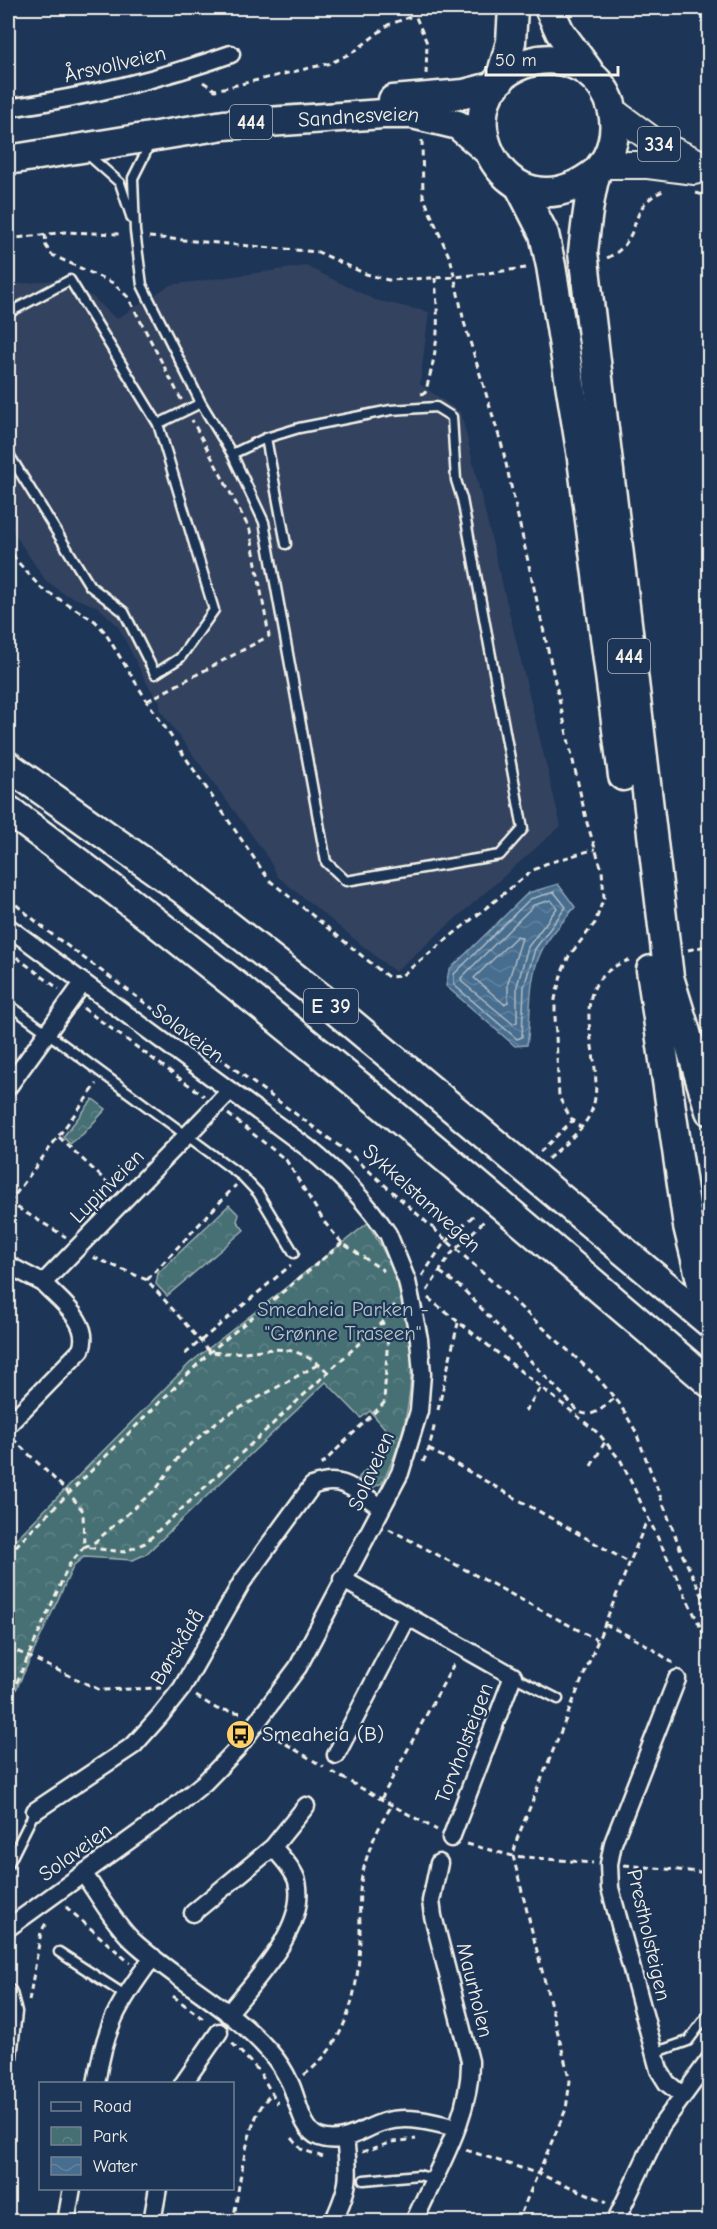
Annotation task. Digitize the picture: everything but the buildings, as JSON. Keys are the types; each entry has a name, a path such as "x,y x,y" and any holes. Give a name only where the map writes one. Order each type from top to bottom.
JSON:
{"highway":[{"path":"486,150 482,123 484,110 498,83 511,42 513,8"},
{"name":"444","path":"549,8 570,48 604,89 614,112 614,138 599,168 587,212 583,252 688,1226 710,1317"},
{"name":"444","path":"498,83 521,65 546,59 571,63 593,76"},
{"name":"Sandnesveien","path":"8,146 218,112 292,103 412,100 464,94 498,83"},
{"name":"Sandnesveien","path":"8,160 157,135 296,118 412,114 458,125 486,150"},
{"name":"444","path":"486,150 499,170 519,185 551,192 583,182 599,168"},
{"name":"444","path":"519,185 544,234 562,330 661,981 710,1111"},
{"name":"E 39","path":"8,766 182,889 294,976 710,1323"},
{"name":"E 39","path":"8,810 151,916 285,1024 710,1383"}],"main road":[{"name":"334","path":"614,112 655,142 710,168"},
{"name":"334","path":"599,168 648,165 710,173"}],"street":[{"name":"Årsvollveien","path":"8,108 105,92 186,70 231,54"},
{"name":"Solaveien","path":"8,927 332,1168 370,1207 388,1234 407,1281 419,1338 422,1374 419,1411 400,1473 297,1667 258,1722 205,1782 171,1810 8,1928"},
{"path":"8,1087 83,983"},
{"name":"Lupinveien","path":"43,1283 229,1092"},
{"path":"8,1265 43,1283 84,1329 86,1339 81,1350 8,1425"},
{"path":"312,1486 327,1480 337,1480 381,1507"},
{"name":"Børskådå","path":"35,1811 134,1744 182,1688 242,1582 312,1486"},
{"name":"Torvholsteigen","path":"342,1579 513,1676 451,1838"},
{"path":"336,1755 408,1616"},
{"name":"Prestholsteigen","path":"676,1672 613,1843 609,1864 610,1888 659,2070 667,2083 682,2095"},
{"path":"192,1913 273,1847 306,1806"},
{"path":"228,2014 268,1964 291,1925 295,1911 297,1882 290,1868 273,1847"},
{"name":"Maurholen","path":"414,2222 449,2145 469,2090 470,2061 431,1901 439,1863"},
{"path":"84,1874 125,1932 265,2046 290,2083 308,2128 316,2136 326,2139 345,2138 384,2122 415,2119 456,2128"},
{"path":"96,2082 101,2052 110,2022 125,1995 153,1957"},
{"path":"8,1993 13,2012 8,2057"},
{"path":"184,2082 219,2032"},
{"path":"618,2215 649,2148 682,2095 710,2060"},
{"path":"333,2222 348,2186 345,2138"},
{"path":"66,2222 72,2190"},
{"path":"152,2222 158,2190"}],"lane":[{"path":"157,135 147,148 133,178 139,270 145,292 201,403 232,454 264,522 326,862 346,881 501,855 523,829 462,499 456,480 452,417 436,407 391,410 298,428 266,438 232,454"},
{"path":"80,148 120,183 135,231"},
{"path":"8,314 70,280 158,424 214,610 180,658 155,674 124,612 90,586 8,453"},
{"path":"158,424 201,403"},
{"path":"266,438 286,544"},
{"path":"8,1004 189,1135 243,1177 258,1192 294,1253"},
{"path":"513,1676 558,1699"},
{"name":"Børskådå","path":"8,1865 35,1811"},
{"path":"59,1952 125,1995"},
{"path":"654,2053 688,2041 710,2012"},
{"path":"364,2180 419,2175 433,2179"}],"path":[{"path":"412,8 427,44 425,85"},
{"path":"215,90 331,63 355,51 382,29 415,15"},
{"path":"422,135 420,182 425,207 447,249 456,277 464,322 491,407 517,507 604,884 602,909 569,956 555,999 559,1097 573,1120 581,1128"},
{"path":"599,259 614,255 625,246 634,230 644,202 657,193 674,189"},
{"path":"691,192 710,197"},
{"path":"8,239 65,232 122,234"},
{"path":"149,237 306,250 332,256 376,278 402,280 456,277 526,268"},
{"path":"391,410 402,398 425,393 434,363 440,329 435,278"},
{"path":"8,545 16,560 41,588 94,621 104,631 147,701 269,880 388,977 401,976 532,871 545,864 595,849"},
{"name":"Sykkelstamvegen","path":"8,898 50,933 350,1154 596,1376 615,1398 635,1430 683,1556 710,1611"},
{"path":"680,951 710,945"},
{"path":"546,1161 581,1128 590,1115 595,1097 590,1000 601,978 608,970 631,960"},
{"path":"105,1074 8,1202 79,1246 96,1260 147,1280 210,1352 229,1354 285,1348 312,1357 327,1372"},
{"path":"539,1154 573,1120"},
{"path":"59,1137 113,1189"},
{"path":"147,1280 243,1177"},
{"path":"420,1280 442,1246 479,1211"},
{"path":"488,1217 459,1244 424,1295 542,1386 605,1442 627,1473 710,1647"},
{"path":"8,1554 210,1352 342,1243"},
{"path":"185,1354 290,1268 294,1253"},
{"path":"440,1272 463,1289 578,1411 585,1415 594,1414 615,1398"},
{"path":"84,1547 124,1552 145,1543 382,1322 396,1304"},
{"path":"312,1486 309,1477 384,1403 388,1333 382,1322"},
{"path":"8,1702 69,1564 84,1547 95,1542 157,1488 182,1452 220,1419 319,1364"},
{"path":"525,1411 542,1386"},
{"path":"8,1434 68,1492 83,1511 84,1547"},
{"path":"591,1466 605,1442"},
{"path":"429,1449 630,1563"},
{"path":"517,2222 566,2109 570,2081 513,1856 517,1839 648,1519"},
{"path":"389,1529 597,1640"},
{"path":"604,1624 645,1644 676,1672"},
{"path":"8,1647 100,1690 182,1688 217,1709 237,1711 258,1722 269,1734 381,1799 451,1838 476,1848 513,1856 709,1872 710,1899"},
{"path":"381,1799 463,1647"},
{"path":"232,2222 245,2152 262,2107 273,2094 326,2056 345,2022 357,1980 363,1872 373,1840 392,1805"},
{"path":"66,1907 141,1972 245,2054 280,2107"},
{"path":"288,2131 297,2145 312,2155 323,2158 347,2156 393,2142 415,2139 449,2145 539,2174 618,2215 659,2222"}],"shaded area":[{"path":"306,266 375,300 429,312 420,384 461,413 561,826 395,972 278,877 265,853 160,710 160,702 147,684 118,626 98,607 64,594 45,580 13,532 8,514 8,285 55,280 93,297 116,319 170,285"}],"green space":[{"path":"93,1099 106,1109 83,1134 70,1144 63,1137"},
{"path":"229,1205 239,1215 237,1221 244,1230 167,1296 156,1284 158,1273"},
{"name":"Smeaheia Parken - \"Grønne Traseen\"","path":"368,1223 388,1259 400,1290 411,1346 411,1374 403,1430 382,1483 372,1488 359,1484 359,1477 395,1440 370,1411 361,1418 326,1382 146,1554 133,1560 84,1557 74,1565 8,1707 8,1547 190,1363"}],"water":[{"path":"558,884 575,907 552,934 541,952 532,986 527,1045 515,1046 446,986 449,970 528,893"}],"place":[{"name":"Smeaheia (B)","path":"241,1734"}]}
